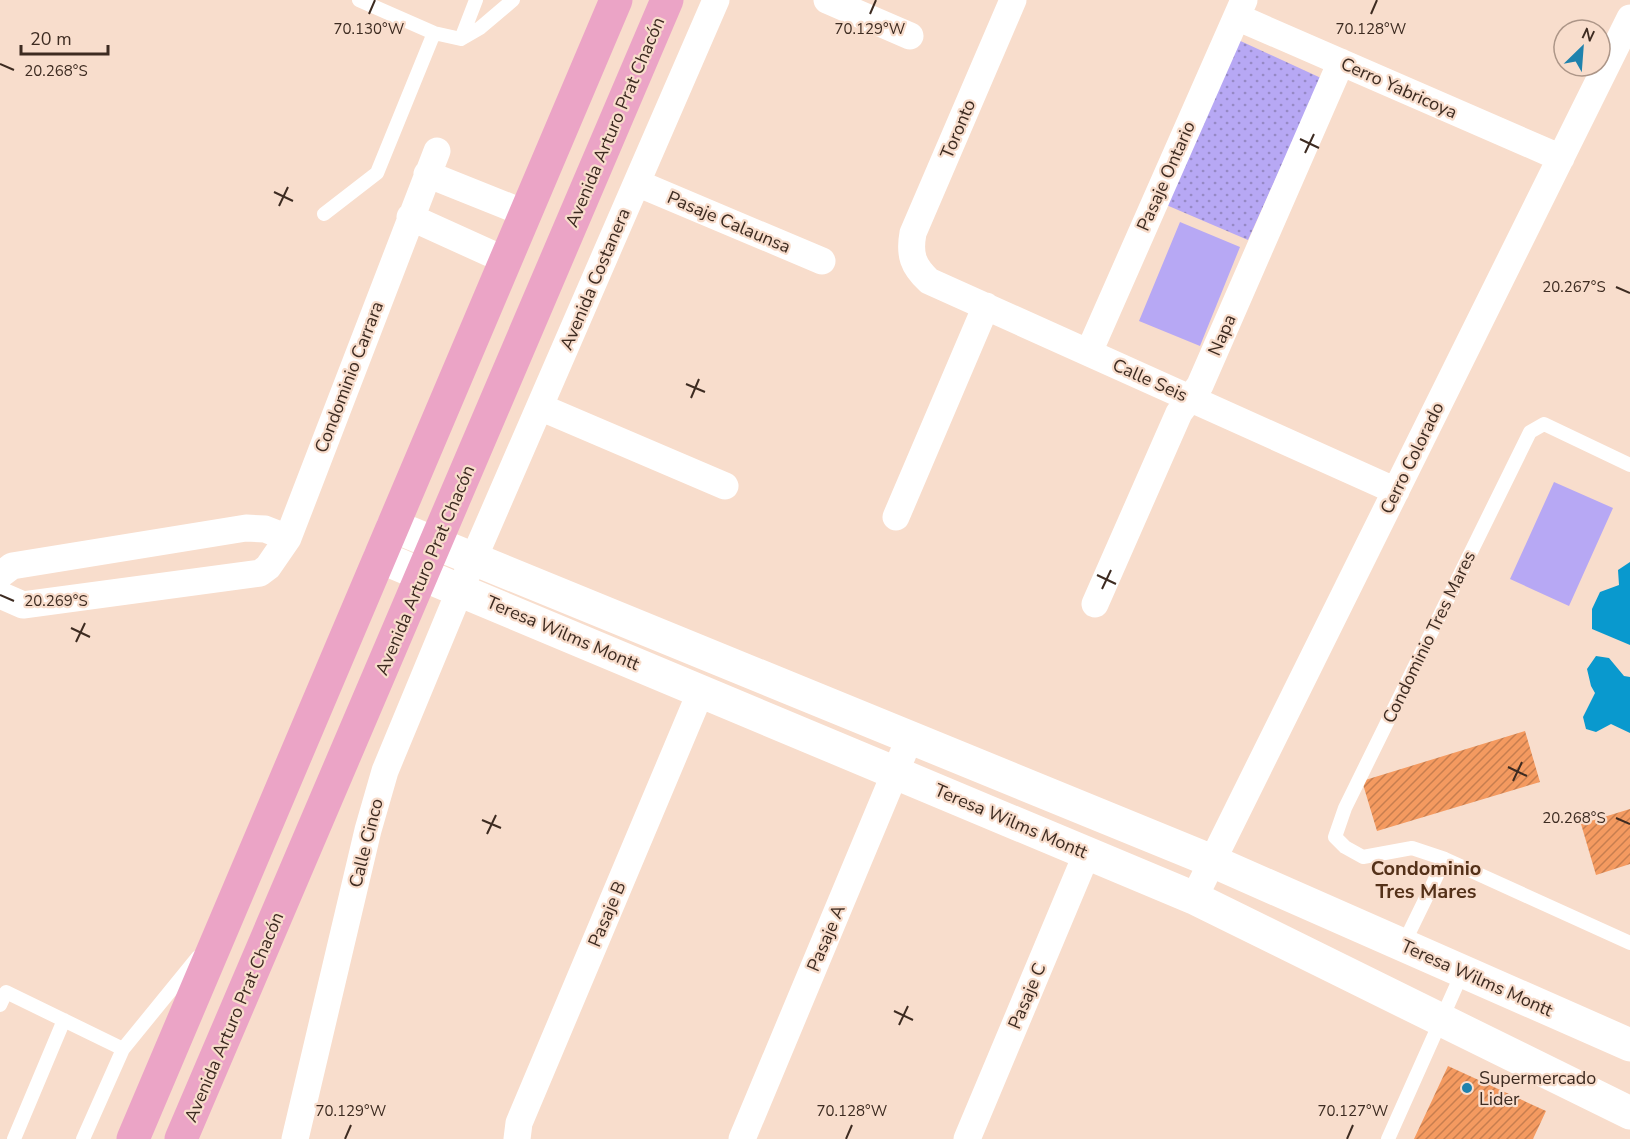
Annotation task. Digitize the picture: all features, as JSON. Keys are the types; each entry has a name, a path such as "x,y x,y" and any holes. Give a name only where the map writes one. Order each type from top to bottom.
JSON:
{"main road":[{"path":"133,1139 616,0"},
{"name":"Avenida Arturo Prat Chacón","path":"182,1139 667,0"}],"street":[{"name":"Avenida Costanera","path":"474,559 716,0"},
{"path":"827,0 910,36"},
{"name":"Toronto","path":"912,260 910,248 913,233 1013,0"},
{"name":"Cerro Yabricoya","path":"1240,8 1341,62 1561,158"},
{"name":"Pasaje Ontario","path":"1089,352 1240,8"},
{"name":"Cerro Colorado","path":"1194,898 1630,18"},
{"name":"Napa","path":"1095,604 1179,412 1200,385 1341,62"},
{"name":"Condominio Carrara","path":"0,595 23,605 260,573 268,567 288,537 432,162 527,214"},
{"name":"Pasaje Calaunsa","path":"637,183 822,261"},
{"path":"410,217 507,261"},
{"name":"Calle Seis","path":"912,260 918,271 929,280 1396,491"},
{"path":"896,517 986,306"},
{"path":"540,407 725,486"},
{"name":"Teresa Wilms Montt","path":"393,526 1212,861 1630,1045"},
{"path":"0,576 12,567 246,528 265,529 288,537"},
{"name":"Teresa Wilms Montt","path":"380,557 1194,898 1630,1113"},
{"name":"Calle Cinco","path":"295,1139 376,800 396,744 474,559"},
{"name":"Pasaje B","path":"517,1139 519,1123 701,691"},
{"name":"Pasaje A","path":"742,1139 910,737"},
{"name":"Pasaje C","path":"967,1139 1087,853"}],"lane":[{"path":"359,0 434,33 461,39 480,28 513,0"},
{"path":"461,39 476,0"},
{"path":"324,214 377,173 434,33"},
{"name":"Condominio Tres Mares","path":"1630,465 1544,424 1530,432 1345,808 1335,837 1345,847 1363,857 1412,848 1445,859 1630,943"},
{"path":"1403,945 1445,859"},
{"path":"83,1139 123,1049 227,920"},
{"path":"1388,1139 1462,971"},
{"path":"0,1005 3,991 123,1049"},
{"path":"14,1139 64,1020"}],"shaded area":[{"path":"1234,38 1321,78 1248,240 1164,204"},
{"path":"1180,222 1240,247 1200,346 1139,321"},
{"path":"1554,482 1613,508 1569,606 1510,579"}],"water":[{"path":"1630,562 1630,645 1592,629 1592,609 1600,592 1619,585 1618,570"},
{"path":"1596,656 1609,658 1624,676 1630,677 1630,733 1611,724 1596,732 1586,729 1583,717 1595,693 1587,669"}],"building":[{"path":"1525,731 1540,782 1377,831 1362,781"},
{"path":"1630,809 1630,864 1596,875 1581,824"},
{"name":"Supermercado Lider","path":"1448,1066 1546,1111 1533,1139 1414,1139"}],"place":[{"name":"Supermercado Lider","path":"1467,1088"}],"district":[{"name":"Condominio Tres Mares","path":"1426,880"}]}
